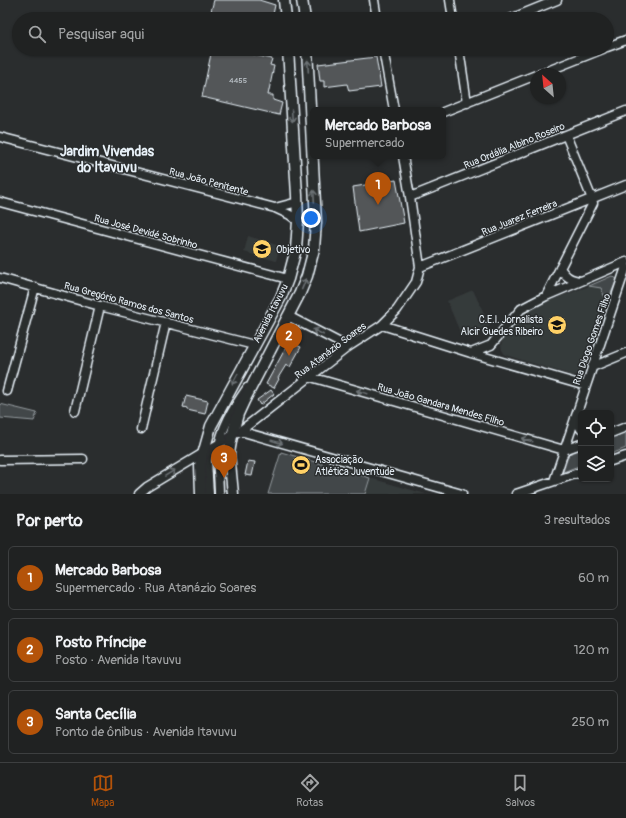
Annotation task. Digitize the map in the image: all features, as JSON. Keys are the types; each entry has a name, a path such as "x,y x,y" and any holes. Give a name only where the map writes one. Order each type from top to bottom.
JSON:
{"main road":[{"path":"284,0 285,12"},
{"path":"302,0 304,12"},
{"name":"Avenida Itavuvu","path":"201,494 200,464 206,452 211,426 281,297 288,279 296,249 298,202 288,56"},
{"name":"Avenida Itavuvu","path":"307,56 310,107"},
{"name":"Avenida Itavuvu","path":"233,494 229,453 236,434 241,407 300,293 307,276 314,249 316,222 313,159"},
{"path":"269,318 277,314 288,316"}],"street":[{"path":"374,0 376,12"},
{"path":"450,0 452,12"},
{"path":"527,12 557,0"},
{"path":"614,45 626,40"},
{"path":"384,56 393,107"},
{"path":"459,56 467,103"},
{"path":"555,68 585,56"},
{"path":"446,111 530,78"},
{"name":"Rua Ordália Albino Roseiro","path":"410,197 626,111"},
{"path":"546,296 592,203 592,199 566,135"},
{"name":"Rua João Penitente","path":"0,137 275,208 290,215 298,221"},
{"name":"Rua Atanázio Soares","path":"139,494 147,487 236,434 348,347 382,325 397,310 416,282 420,267 404,159"},
{"name":"Rua Juarez Ferreira","path":"420,267 626,186"},
{"name":"Rua José Devidé Sobrinho","path":"0,202 288,279"},
{"name":"Rua João Penitente","path":"275,208 298,202"},
{"path":"571,207 577,209 582,216 581,226"},
{"path":"471,353 491,345 521,309 546,296 626,262"},
{"name":"Rua Diogo Gomes Filho","path":"554,481 626,267"},
{"path":"560,268 564,275 581,281"},
{"name":"Rua Gregório Ramos dos Santos","path":"0,278 100,306 254,345"},
{"path":"7,391 35,287"},
{"path":"75,411 100,306"},
{"path":"288,316 348,347"},
{"path":"141,429 166,322"},
{"path":"382,325 471,353 586,386"},
{"path":"491,345 494,359"},
{"path":"592,367 626,353"},
{"path":"220,494 218,455 219,444 237,402 265,360"},
{"name":"Rua João Gandara Mendes Filho","path":"311,377 564,450"},
{"path":"575,418 578,423"},
{"path":"614,432 626,427"},
{"path":"236,434 462,494"},
{"path":"564,450 578,445"},
{"path":"206,452 209,494"},
{"path":"614,460 626,456"},
{"path":"0,460 83,459"},
{"path":"516,494 578,473"}],"shaded area":[{"name":"Objetivo","path":"248,236 280,246 276,261 244,252"},
{"path":"612,276 617,279 607,303 601,288 589,286"},
{"name":"C.E.I. Jornalista Alcir Guedes Ribeiro","path":"589,286 601,288 607,303 582,371 579,374 574,376 505,355 501,345 503,339 527,311 547,301"},
{"path":"473,290 490,326 462,337 447,301"},
{"path":"0,404 37,413 34,421 0,418"},
{"path":"626,431 626,448 614,453 614,446 614,435"},
{"path":"578,449 578,466 563,472 569,453"},
{"name":"Associação Atlética Juventude","path":"281,452 370,478 365,494 268,494"},
{"path":"370,478 426,494 365,494"}],"building":[{"path":"214,0 259,0 275,5 274,12 211,12"},
{"path":"211,56 259,56 272,59 270,65 274,66 268,95 273,95 273,100 282,103 279,115 202,97"},
{"path":"376,57 381,87 349,91 347,84 324,87 324,81 320,81 318,64"},
{"path":"396,180 404,223 359,232 353,187"},
{"path":"290,340 298,343 296,345 301,347 290,367 286,365 274,388 266,384"},
{"path":"271,390 274,394 260,405 257,400"},
{"path":"186,396 208,401 205,414 187,410 187,408 183,407"},
{"path":"248,461 255,462 252,476 245,475"}],"place":[{"name":"Mercado Barbosa","path":"378,205"},
{"name":"Objetivo","path":"262,249"},
{"name":"C.E.I. Jornalista Alcir Guedes Ribeiro","path":"557,325"},
{"name":"Posto Príncipe","path":"289,356"},
{"name":"Associação Atlética Juventude","path":"301,465"},
{"name":"Santa Cecília","path":"224,478"}],"district":[{"name":"Jardim Vivendas do Itavuvu","path":"107,160"}]}
